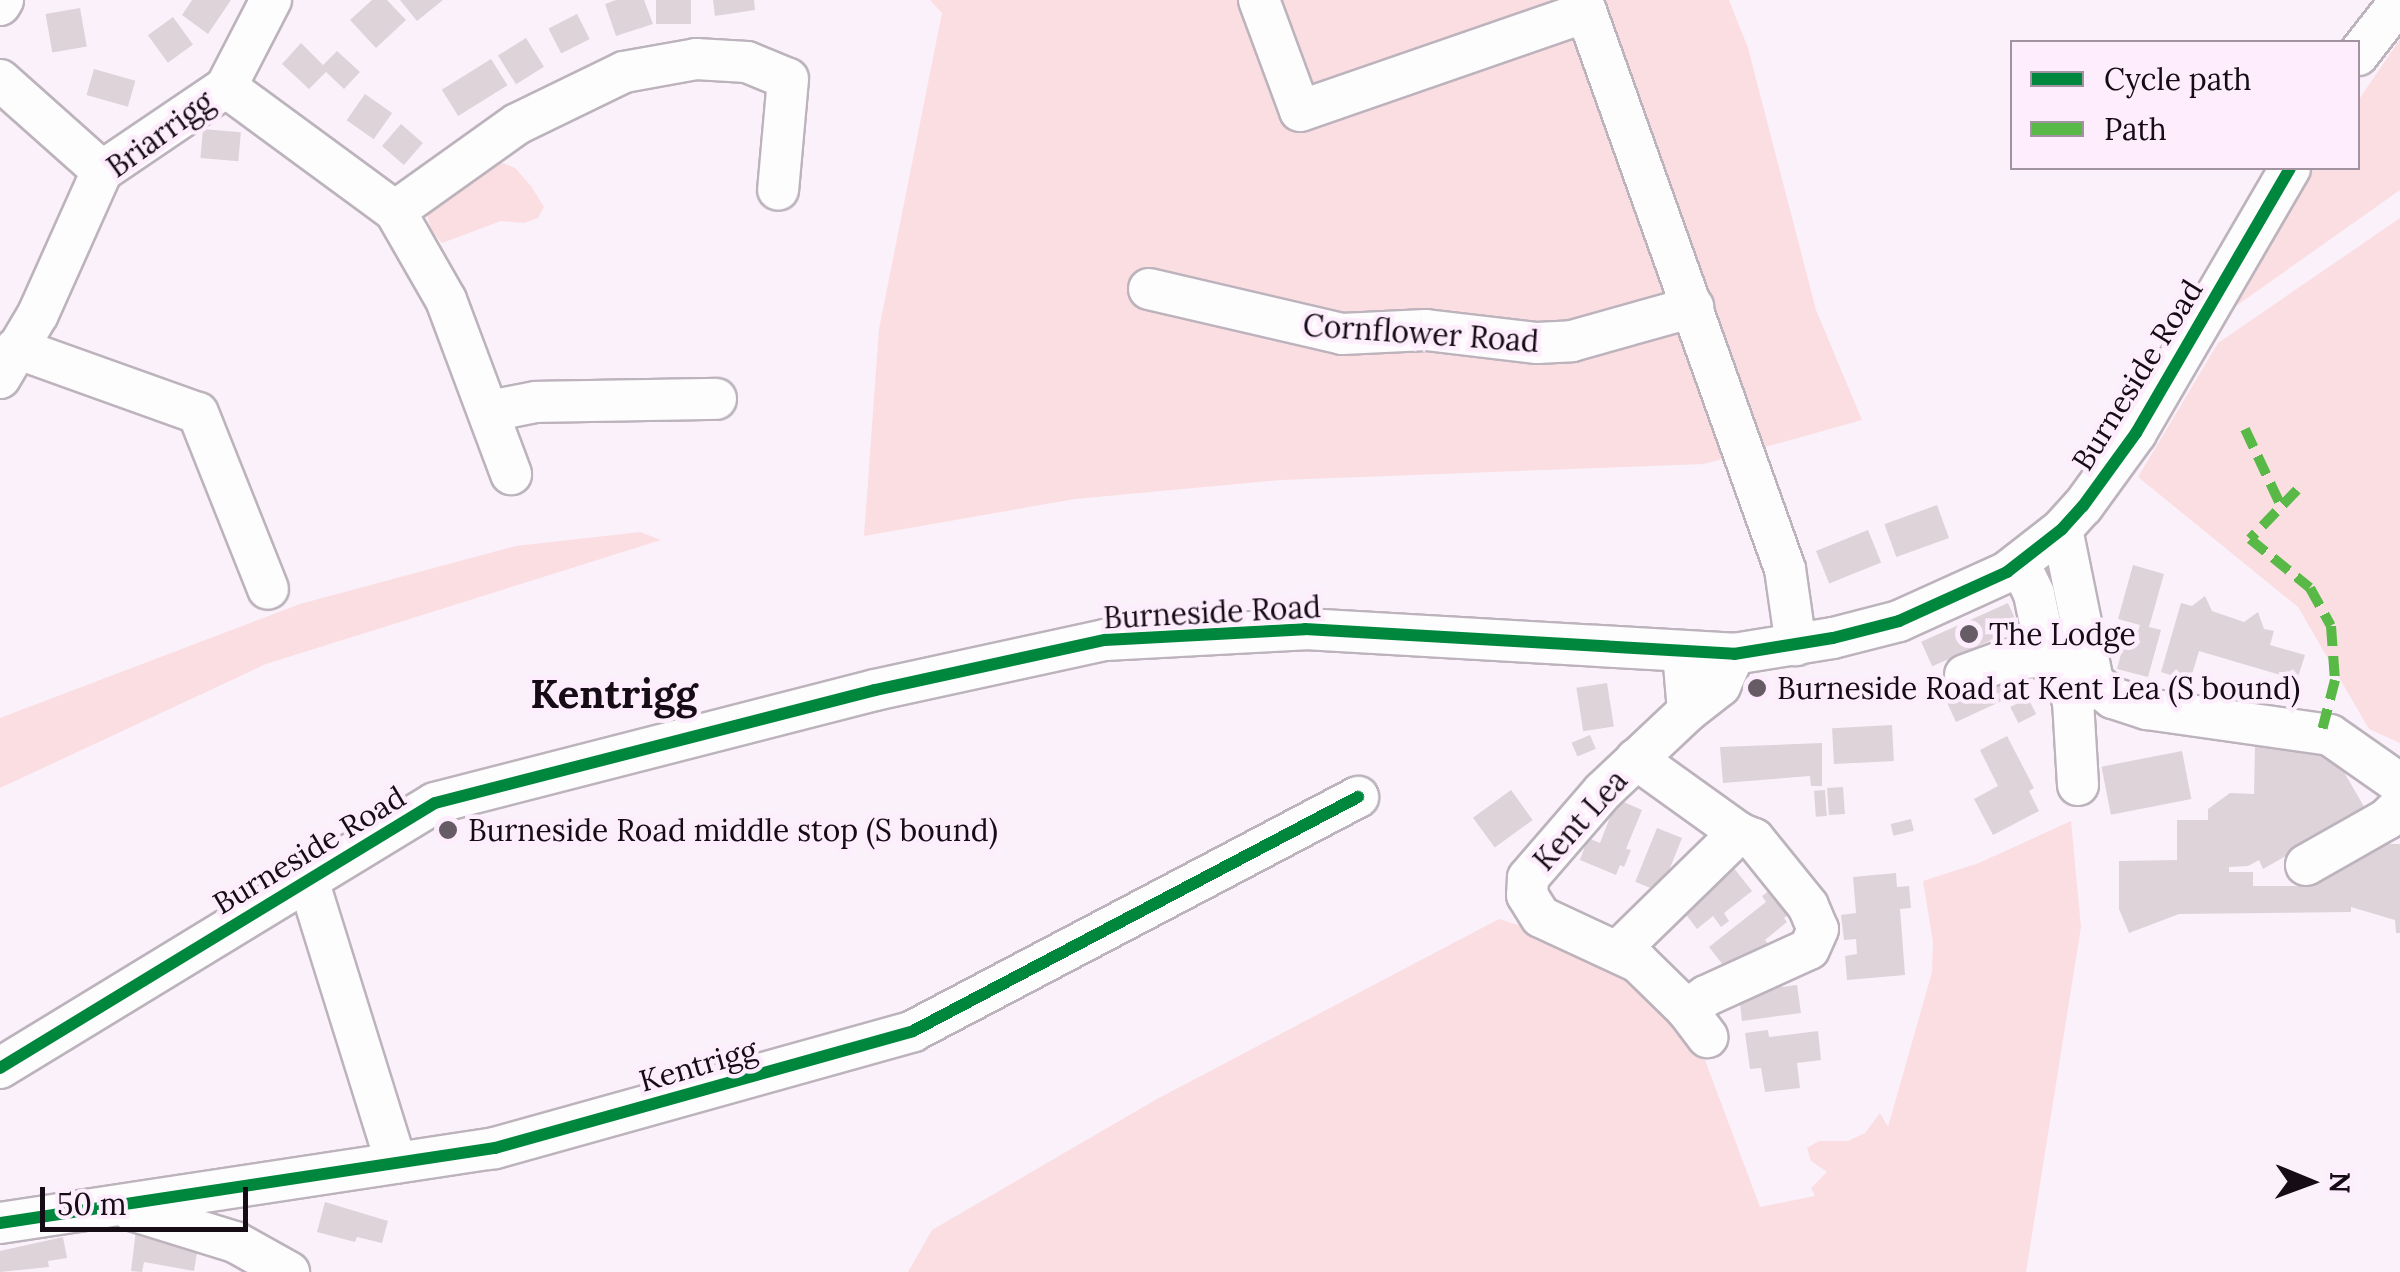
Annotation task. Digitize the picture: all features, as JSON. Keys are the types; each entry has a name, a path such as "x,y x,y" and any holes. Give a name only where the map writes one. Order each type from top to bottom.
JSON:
{"street":[{"name":"Briarrigg","path":"11,346 102,170 226,87 270,0"},
{"path":"1258,0 1300,111 1584,6 1785,569 1796,645"},
{"path":"2360,52 2400,1"},
{"path":"396,212 517,124 624,72 696,59 747,62 788,80 778,190"},
{"path":"0,80 102,170"},
{"path":"226,87 396,212 446,300 511,474"},
{"name":"Burneside Road","path":"0,1068 435,802 875,690 1105,640 1305,628 1683,654 1734,654 1796,645 1900,621 2019,563 2062,529 2105,480 2136,434 2289,170"},
{"name":"Cornflower Road","path":"1150,290 1309,330 1342,334 1426,330 1537,343 1572,341 1693,307"},
{"path":"11,346 198,412 268,589"},
{"path":"490,411 536,402 716,399"},
{"path":"2062,529 2078,785"},
{"path":"2019,563 2074,673"},
{"path":"1683,654 1688,712"},
{"name":"Kent Lea","path":"1734,654 1720,686 1636,759 1528,878 1527,895 1540,918 1619,950 1658,979 1697,1024 1706,996 1808,949 1818,930 1808,906 1775,860 1754,839 1739,833"},
{"path":"1965,675 2006,660 2074,673 2113,698 2147,709 2330,735 2400,784"},
{"path":"1619,950 1739,833 1636,759"},
{"name":"Kentrigg","path":"0,1223 495,1148 913,1031 1358,797"},
{"path":"2306,865 2386,820 2400,806"},
{"path":"308,880 396,1163"},
{"path":"118,1206 235,1242 290,1272"}],"shaded area":[{"path":"930,0 1729,0 1748,48 1816,310 1862,420 1704,464 1281,480 1075,499 864,536 879,329 942,13"},
{"path":"2400,39 2400,190 2219,318 2314,170 2360,170 2360,98"},
{"path":"500,162 515,168 531,186 544,207 538,218 524,223 501,221 442,243 431,230 426,211 474,172"},
{"path":"2400,218 2400,743 2369,729 2298,607 2138,477 2218,343"},
{"path":"640,532 661,540 266,664 0,788 0,718 300,604 516,546"},
{"path":"2071,821 2081,927 2026,1272 908,1272 932,1230 1157,1099 1499,919 1609,954 1699,1044 1760,1207 1815,1196 1811,1188 1827,1172 1811,1161 1807,1148 1819,1141 1848,1141 1865,1133 1880,1113 1888,1127 1932,972 1933,942 1923,881 1979,863"}],"building":[{"path":"192,0 231,0 208,34 182,15"},
{"path":"372,0 387,0 406,20 376,48 350,20"},
{"path":"400,0 443,0 417,21"},
{"path":"644,0 653,24 616,36 605,4"},
{"path":"656,0 691,0 691,24 656,24"},
{"path":"713,0 754,0 755,10 715,16"},
{"path":"80,8 87,46 52,52 46,14"},
{"path":"577,14 590,39 561,53 548,29"},
{"path":"173,17 193,45 168,63 148,35"},
{"path":"526,38 544,67 516,84 498,55"},
{"path":"301,43 323,65 337,51 360,72 344,89 326,72 309,89 282,64"},
{"path":"491,59 507,85 458,116 442,90"},
{"path":"94,69 135,81 128,107 87,95"},
{"path":"365,94 392,113 374,139 347,120"},
{"path":"401,124 423,143 404,165 382,146"},
{"path":"203,129 241,132 238,161 200,158"},
{"path":"1937,505 1949,538 1896,557 1884,524"},
{"path":"1868,530 1881,562 1829,583 1816,551"},
{"path":"2133,565 2164,574 2149,627 2161,630 2148,677 2117,669 2126,635 2136,638 2140,625 2118,619"},
{"path":"2205,596 2212,611 2244,622 2258,612 2264,629 2274,631 2270,645 2305,655 2297,680 2199,651 2190,681 2161,672 2181,603 2192,606"},
{"name":"The Lodge","path":"2008,603 2019,628 1932,666 1921,642"},
{"path":"1607,683 1614,726 1583,731 1576,688"},
{"path":"1967,683 1973,696 2000,685 2006,699 1956,722 1943,694"},
{"path":"2028,698 2036,714 2018,723 2010,707"},
{"path":"1892,725 1894,761 1834,764 1832,728"},
{"path":"1590,735 1596,749 1577,757 1572,743"},
{"path":"2007,736 2034,788 2029,791 2039,811 1993,835 1974,799 1998,786 1980,750"},
{"path":"1822,743 1822,786 1811,786 1810,776 1723,783 1720,747"},
{"path":"2255,747 2330,748 2366,810 2263,869 2259,860 2248,866 2229,867 2229,872 2253,872 2253,886 2315,886 2315,872 2333,864 2353,864 2353,857 2365,857 2364,844 2400,844 2400,933 2396,933 2395,920 2351,907 2351,912 2179,914 2129,933 2119,909 2119,861 2177,860 2177,820 2208,820 2208,809 2230,793 2254,794"},
{"path":"2182,751 2191,799 2111,815 2102,767"},
{"path":"1843,787 1845,814 1829,815 1827,788"},
{"path":"1511,790 1533,820 1495,848 1473,818"},
{"path":"1825,790 1827,816 1816,817 1814,791"},
{"path":"1617,799 1642,810 1626,849 1631,850 1616,875 1580,860 1588,838 1600,843"},
{"path":"1911,819 1914,831 1894,836 1891,824"},
{"path":"1657,828 1682,838 1660,892 1635,882"},
{"path":"1733,867 1752,891 1724,913 1729,921 1721,927 1713,916 1697,929 1681,908"},
{"path":"1896,873 1897,887 1909,886 1911,908 1900,909 1905,975 1847,980 1845,956 1857,954 1856,939 1844,940 1841,915 1856,913 1853,877"},
{"path":"1773,888 1792,912 1784,918 1787,922 1765,940 1770,946 1727,970 1709,947 1766,902 1762,896"},
{"path":"1780,975 1782,987 1797,985 1801,1013 1742,1021 1739,995"},
{"path":"1768,1030 1769,1037 1818,1031 1821,1060 1797,1063 1800,1088 1765,1092 1761,1068 1750,1069 1745,1033"},
{"path":"325,1202 388,1221 382,1243 357,1237 355,1242 317,1232"},
{"path":"136,1230 199,1241 194,1271 144,1262 142,1272 131,1271"},
{"path":"63,1237 67,1258 48,1261 49,1267 0,1272 0,1251"}],"marked path":[{"path":"2245,429 2280,504"},
{"path":"2297,490 2250,539 2310,588 2331,626 2335,680 2321,734"}],"cycle path":[{"path":"0,1068 435,803 875,690 1105,640 1305,629 1734,654 1833,638 1899,621 2007,572 2062,529 2083,506 2136,433 2289,170"},
{"path":"0,1223 495,1148 913,1031 1358,797"}],"place":[{"name":"The Lodge","path":"1969,634"},
{"name":"Burneside Road at Kent Lea (S bound)","path":"1757,688"},
{"name":"Burneside Road middle stop (S bound)","path":"448,830"}],"district":[{"name":"Kentrigg","path":"614,694"}]}
